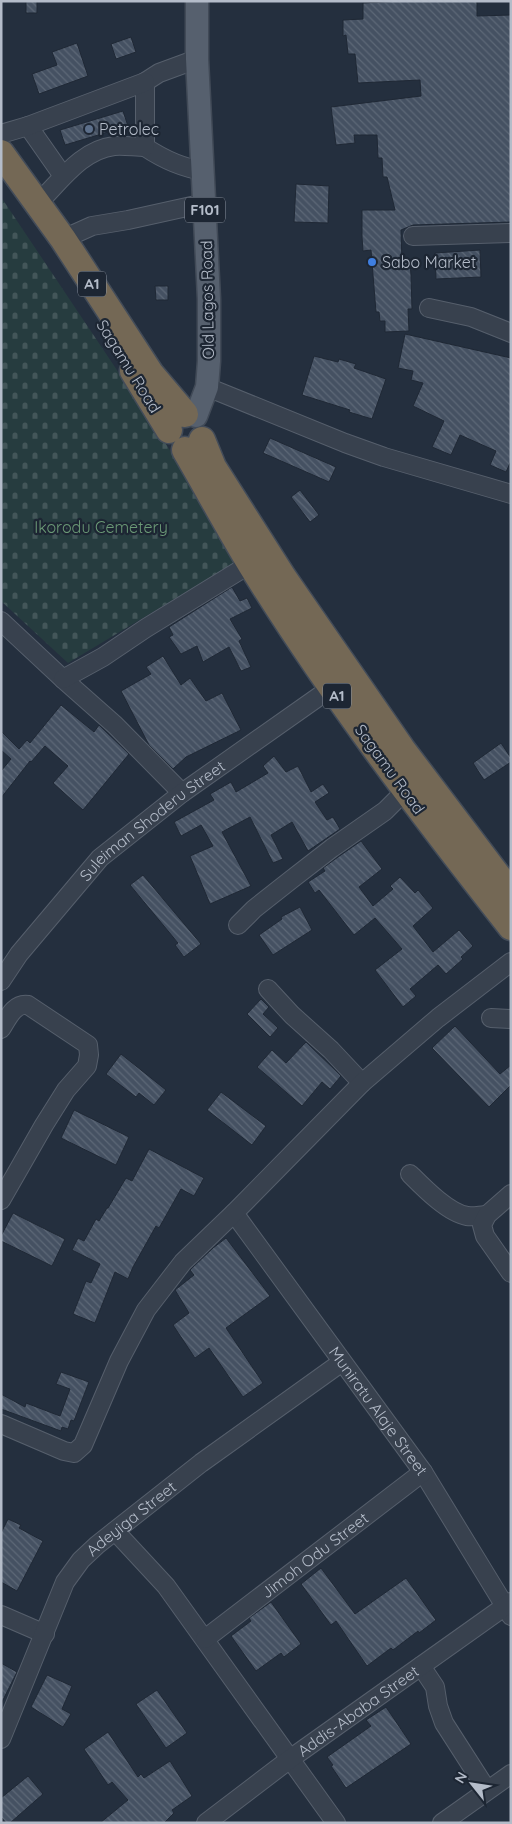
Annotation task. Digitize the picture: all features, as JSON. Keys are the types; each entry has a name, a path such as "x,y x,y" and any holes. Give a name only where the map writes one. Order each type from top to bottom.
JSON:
{"highway":[{"name":"Sagamu Road","path":"1,153 63,240 213,467 283,577 402,749 511,893"},
{"name":"Sagamu Road","path":"1,181 104,325 187,430 250,564 331,688 405,791 511,927"}],"main road":[{"name":"Old Lagos Road","path":"187,430 207,387 209,360 209,299 197,59 197,1"}],"street":[{"path":"1,134 28,126 145,82 160,73 197,59"},
{"path":"144,147 145,82"},
{"path":"28,126 62,176"},
{"path":"38,203 51,192 62,176 95,151 114,146 144,147 188,169 204,172"},
{"path":"63,240 92,226 205,203"},
{"path":"413,236 511,233"},
{"path":"429,308 471,317 511,333"},
{"path":"207,387 361,448 511,494"},
{"path":"63,679 103,658 146,628 250,564"},
{"path":"1,621 115,725 182,793"},
{"name":"Suleiman Shoderu Street","path":"1,981 19,954 100,858 182,793 331,688"},
{"path":"238,925 292,878 379,816 405,791"},
{"path":"1,1424 64,1451 74,1453 83,1444 119,1361 146,1310 183,1262 362,1083 438,1018 511,962"},
{"path":"268,989 362,1083"},
{"path":"1,1028 15,1008 21,1004 28,1004 88,1045 90,1056 87,1066 66,1090 48,1118 1,1200"},
{"path":"491,1018 511,1019"},
{"path":"410,1174 425,1190 452,1210 467,1216 488,1215"},
{"path":"511,1194 488,1215 482,1225 484,1236 511,1273"},
{"name":"Muniratu Alaje Street","path":"234,1213 423,1472 509,1608"},
{"name":"Adeyiga Street","path":"1,1739 65,1582 81,1560 201,1463 342,1362"},
{"name":"Jimoh Odu Street","path":"205,1639 423,1472"},
{"path":"116,1531 166,1586 336,1823"},
{"name":"Addis-Ababa Street","path":"206,1823 290,1759 421,1666 509,1608"},
{"path":"1,1614 44,1634"},
{"path":"421,1666 435,1687 438,1706 444,1723 487,1790"},
{"path":"442,1823 511,1774"}],"green space":[{"name":"Ikorodu Cemetery","path":"1,197 241,559 68,663 1,601"}],"building":[{"path":"26,1 37,1 37,13 26,13"},
{"path":"477,1 477,16 511,15 511,222 413,225 401,230 402,263 410,262 412,309 408,309 409,331 385,332 385,321 380,321 379,312 376,312 371,250 363,251 362,237 362,210 395,210 387,177 383,177 382,158 378,158 377,135 354,135 355,143 336,145 331,107 421,96 420,80 358,83 355,54 348,54 346,35 343,36 343,20 363,19 363,3"},
{"path":"131,37 136,52 116,59 111,44"},
{"path":"77,43 88,76 39,94 32,74 57,65 52,52"},
{"path":"123,111 128,126 65,145 60,130"},
{"path":"296,184 329,186 328,223 294,222"},
{"path":"480,250 481,277 436,279 435,253"},
{"path":"155,286 168,286 168,300 156,300"},
{"path":"405,334 511,358 511,461 506,472 490,465 496,451 460,435 451,455 432,447 444,421 413,406 423,383 411,380 413,371 398,368"},
{"path":"314,356 338,362 339,359 356,364 354,368 386,379 372,419 302,395"},
{"path":"270,438 336,467 329,482 263,453"},
{"path":"300,490 319,515 310,522 291,497"},
{"path":"232,587 240,601 247,598 252,608 230,619 242,639 239,641 251,667 241,671 229,647 203,662 197,646 181,654 169,637 173,635 169,627"},
{"path":"163,656 181,685 190,678 206,701 222,693 241,730 186,757 173,769 149,745 121,691 151,674 146,667"},
{"path":"61,705 94,732 99,725 129,754 83,810 53,783 68,766 45,746 30,761 1,798 1,771 11,759 1,750 1,731 19,749 27,740 30,743"},
{"path":"501,743 511,758 511,762 484,780 473,763"},
{"path":"274,756 286,772 298,766 311,792 323,784 329,793 315,802 327,820 333,817 340,829 308,851 292,822 271,835 283,859 273,863 250,817 222,832 251,886 210,904 190,856 213,846 201,825 181,836 174,822 214,800 210,794 231,782 236,792 268,773 263,766"},
{"path":"361,841 382,869 359,887 373,906 393,889 390,886 400,877 415,893 418,890 433,908 413,926 433,952 459,930 473,946 461,957 463,959 446,974 438,965 410,989 416,996 403,1007 375,970 402,949 375,918 354,935 319,890 315,893 308,882 325,871 323,868"},
{"path":"143,875 201,944 184,957 175,945 178,943 130,885"},
{"path":"300,907 312,930 273,955 259,935 282,919 281,917"},
{"path":"261,999 269,1007 263,1014 278,1028 270,1037 247,1014"},
{"path":"455,1026 500,1074 511,1065 511,1085 489,1107 432,1048"},
{"path":"306,1042 341,1076 330,1089 322,1082 302,1106 257,1067 272,1050 286,1063"},
{"path":"121,1054 166,1090 154,1105 139,1093 136,1097 106,1074"},
{"path":"221,1092 266,1126 252,1145 207,1110"},
{"path":"74,1110 129,1137 116,1165 61,1138"},
{"path":"149,1149 204,1178 194,1196 181,1189 159,1228 156,1226 128,1279 115,1272 95,1323 73,1314 86,1281 91,1283 100,1264 72,1250 78,1238 84,1241 96,1219 99,1221 126,1178 132,1181"},
{"path":"13,1213 65,1239 52,1266 1,1241 1,1236"},
{"path":"226,1238 270,1296 226,1328 263,1383 243,1397 209,1348 195,1358 173,1325 189,1313 175,1290 194,1275 190,1270"},
{"path":"61,1372 89,1382 74,1421 71,1420 68,1429 62,1427 61,1431 1,1409 1,1394 25,1407 26,1403 60,1416 70,1389 56,1384"},
{"path":"8,1519 21,1525 19,1528 43,1541 17,1591 1,1582 1,1533"},
{"path":"321,1568 355,1614 406,1578 436,1620 393,1650 391,1648 367,1666 336,1621 331,1625 301,1584"},
{"path":"271,1602 301,1644 284,1657 281,1653 256,1671 231,1636 251,1621 249,1618"},
{"path":"1,1663 17,1672 1,1704"},
{"path":"47,1675 72,1686 62,1709 71,1714 63,1727 31,1707"},
{"path":"157,1690 187,1733 166,1748 136,1704"},
{"path":"386,1707 411,1744 346,1788 327,1757 371,1726 366,1720"},
{"path":"108,1732 138,1777 141,1774 144,1778 170,1761 192,1796 172,1810 174,1813 164,1823 100,1823 128,1800 112,1782 108,1785 84,1749"},
{"path":"28,1776 43,1794 10,1823 6,1823 1,1817 1,1798"}],"place":[{"name":"Petrolec","path":"89,129"},
{"name":"Sabo Market","path":"372,262"}]}
